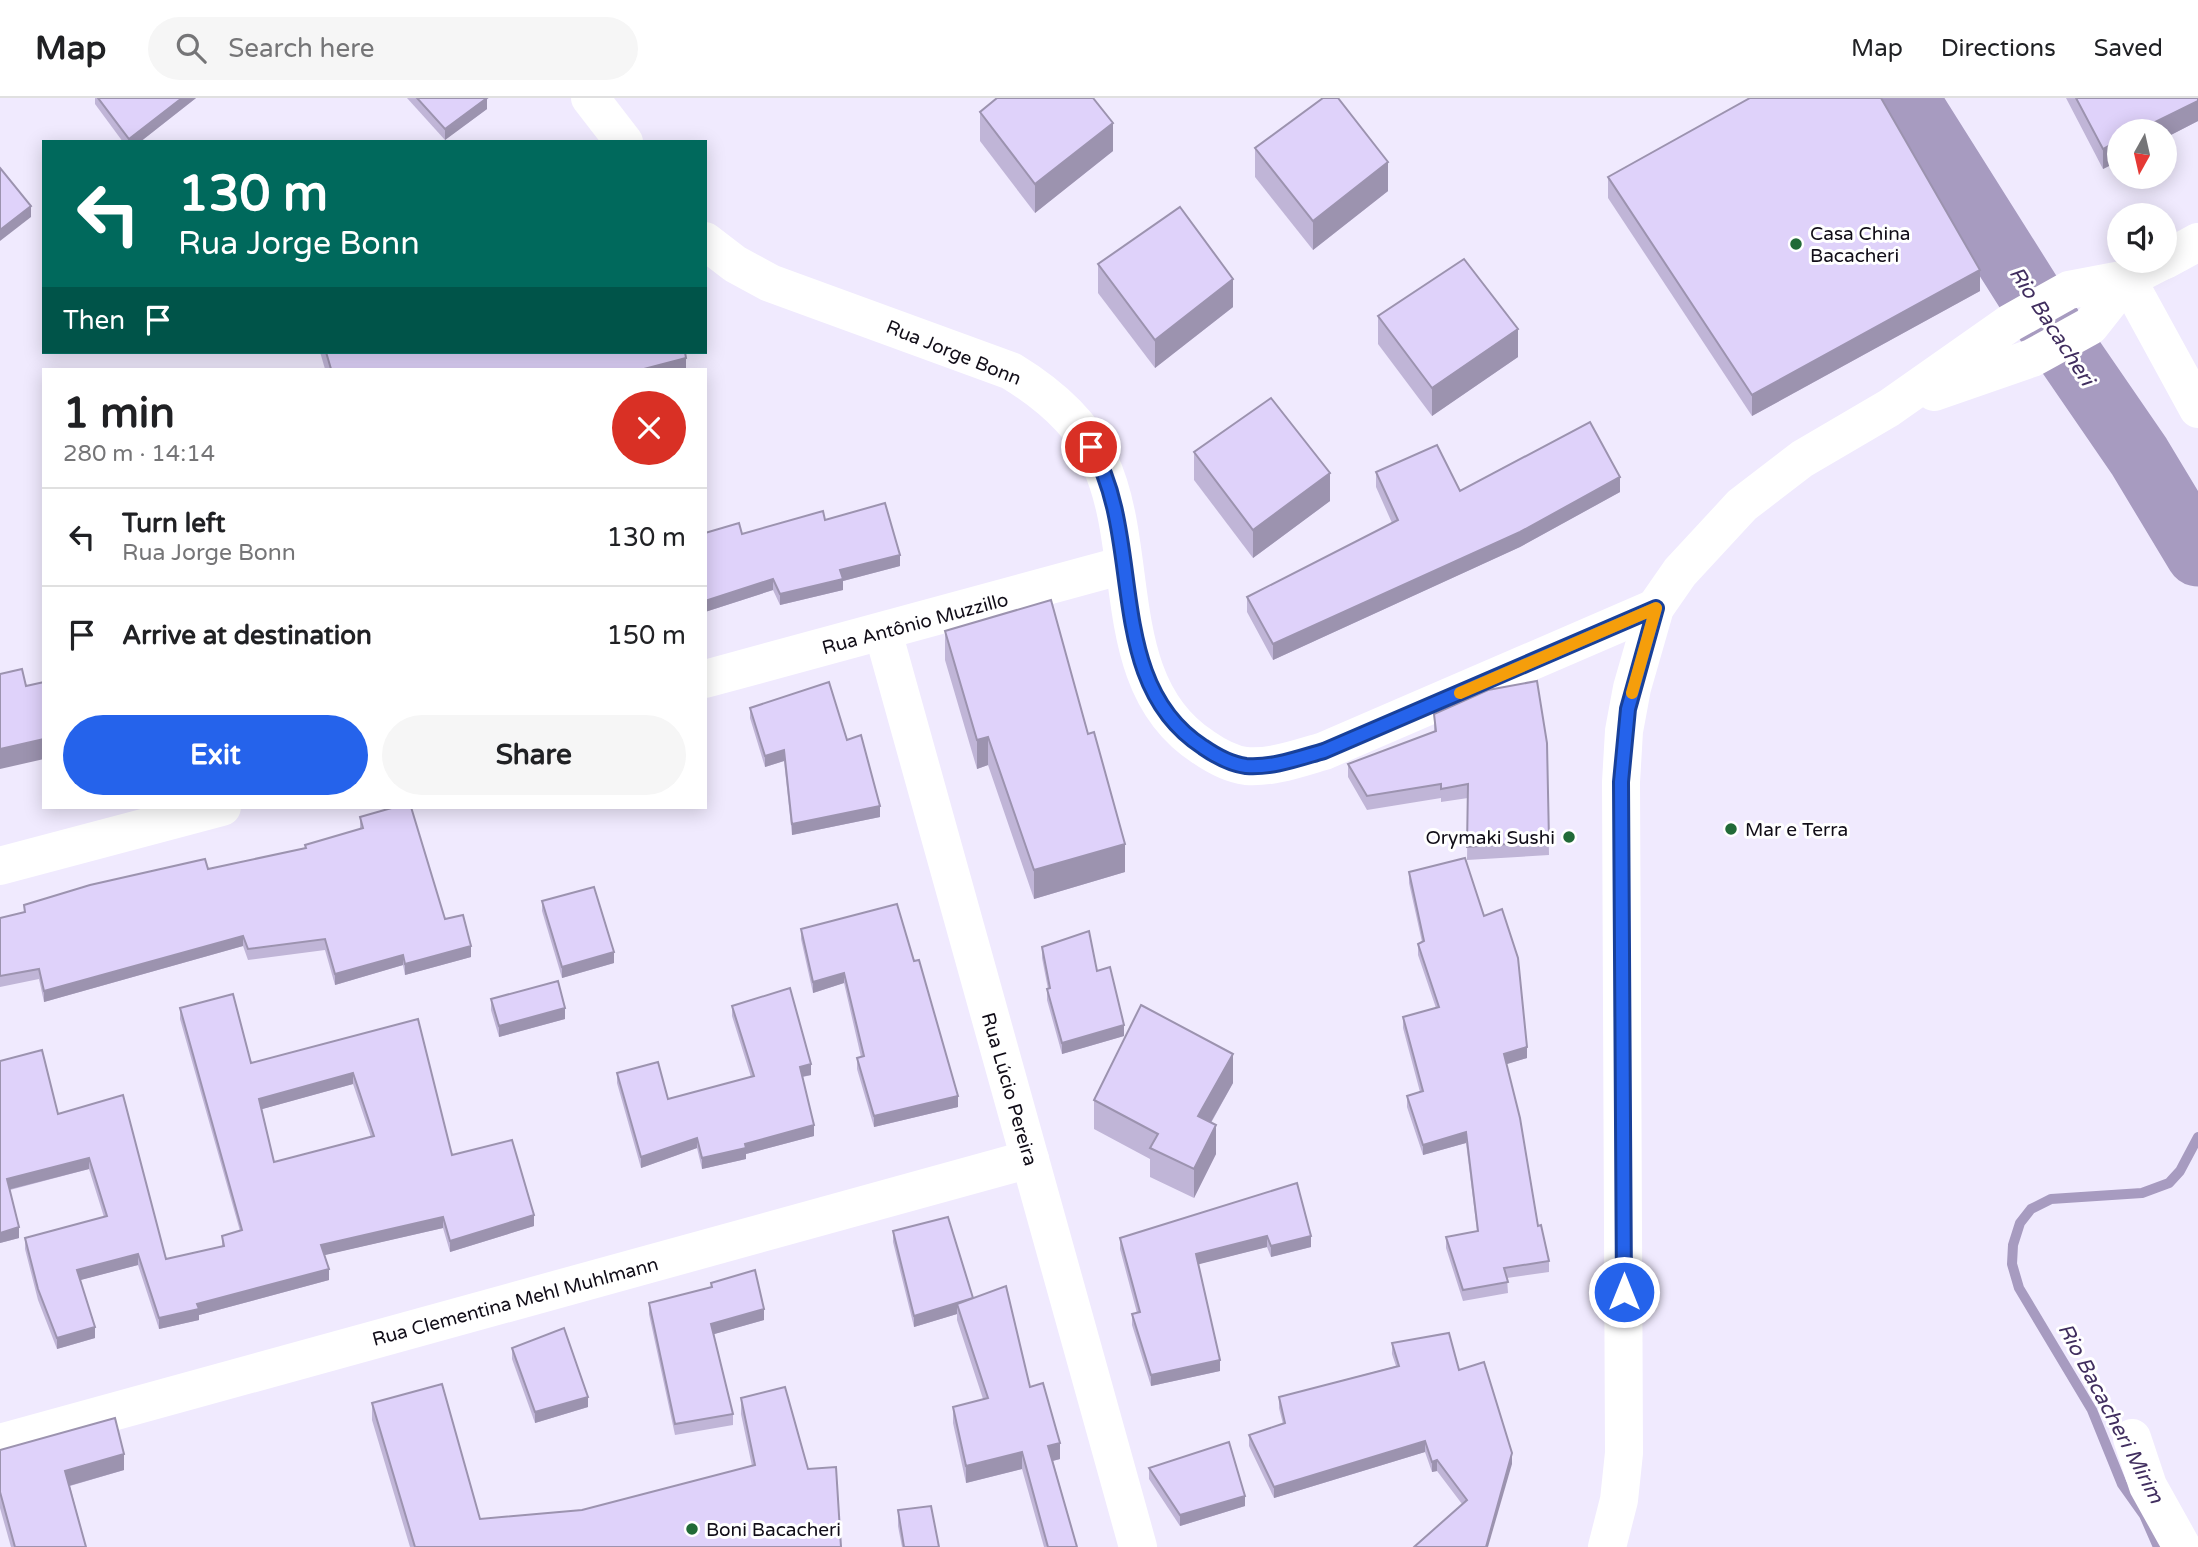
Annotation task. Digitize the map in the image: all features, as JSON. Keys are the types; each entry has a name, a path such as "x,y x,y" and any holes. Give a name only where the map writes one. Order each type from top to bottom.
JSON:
{"street":[{"path":"590,98 622,140"},
{"path":"2177,253 2198,242"},
{"name":"Rua Jorge Bonn","path":"707,243 735,264 769,283 1011,371 1037,387 1084,433 1099,460 1116,509 1139,653 1158,698 1170,716 1191,740 1220,758 1246,766 1280,764 1324,751 1656,608"},
{"path":"1607,1547 1619,1500 1624,1453 1621,782 1628,709 1656,608 1706,542 1768,483 1889,408 2010,323 2069,290 2127,279 2139,273"},
{"path":"1889,408 2032,358 2090,326 2127,279"},
{"path":"2127,279 2198,409"},
{"name":"Rua Antônio Muzzillo","path":"707,678 1124,565"},
{"name":"Rua Lúcio Pereira","path":"883,632 1138,1547"},
{"path":"0,866 214,809"},
{"name":"Rua Clementina Mehl Muhlmann","path":"0,1443 1030,1159"},
{"path":"2132,1438 2148,1486 2182,1547"}],"building":[{"path":"98,98 182,98 129,139"},
{"path":"417,98 487,98 445,129"},
{"path":"997,98 1093,98 1113,123 1035,184 980,112"},
{"path":"1323,98 1338,98 1388,162 1313,221 1255,148"},
{"name":"Casa China Bacacheri","path":"1750,98 1881,98 1980,270 1752,395 1608,177"},
{"path":"2076,98 2198,98 2198,101 2161,119 2107,119 2107,147 2103,149"},
{"path":"0,168 31,206 0,230"},
{"path":"1180,207 1233,279 1155,340 1098,264"},
{"path":"1464,259 1518,329 1432,388 1378,316"},
{"path":"327,354 685,354 686,358 648,368 331,368"},
{"path":"1271,398 1330,473 1253,530 1194,452"},
{"path":"1590,422 1620,477 1520,532 1273,644 1247,597 1398,520 1376,472 1437,445 1460,491"},
{"path":"885,503 900,555 840,570 843,579 780,594 773,579 707,600 707,532 739,523 742,534 823,511 825,520"},
{"path":"1051,600 1088,734 1094,732 1125,844 1034,870 988,737 977,740 945,631"},
{"path":"22,669 26,686 42,682 42,739 0,749 0,674"},
{"path":"1537,681 1547,743 1549,841 1467,847 1468,784 1441,789 1441,784 1367,796 1348,764 1436,731 1434,714 1488,690"},
{"path":"829,682 847,740 861,735 880,806 792,824 784,750 765,756 750,708"},
{"path":"388,809 412,809 445,919 463,915 471,946 405,964 403,955 335,974 325,939 248,949 243,936 44,991 39,969 0,976 0,918 25,912 24,905 90,885 205,859 208,869 306,848 305,845 363,828 360,817"},
{"path":"1465,858 1484,916 1502,909 1518,958 1527,1047 1504,1054 1520,1118 1538,1226 1541,1225 1549,1261 1504,1268 1508,1282 1463,1290 1446,1237 1478,1231 1466,1132 1423,1145 1407,1096 1423,1091 1403,1017 1439,1007 1418,944 1424,941 1409,872"},
{"path":"594,887 614,952 562,967 542,901"},
{"path":"897,904 914,961 919,960 958,1096 874,1116 857,1058 864,1056 844,973 813,982 801,929"},
{"path":"1089,931 1097,971 1110,967 1124,1025 1062,1043 1047,989 1050,988 1042,947"},
{"path":"558,981 565,1008 499,1026 491,999"},
{"path":"790,988 811,1064 800,1067 814,1125 745,1144 746,1148 702,1158 697,1138 641,1157 617,1073 658,1062 668,1099 754,1076 732,1006"},
{"path":"233,994 251,1063 418,1019 452,1155 512,1140 534,1215 450,1241 443,1217 321,1245 329,1269 197,1304 199,1309 159,1318 138,1254 77,1270 95,1327 57,1338 38,1289 25,1238 107,1216 89,1158 7,1179 19,1227 0,1233 0,1061 42,1050 58,1114 123,1095 166,1259 224,1246 222,1236 242,1230 180,1008","holes":["353,1073 374,1136 274,1162 259,1099"]},
{"path":"1141,1005 1233,1054 1198,1116 1216,1125 1194,1169 1150,1148 1158,1134 1094,1100"},
{"path":"1297,1183 1311,1236 1271,1246 1267,1236 1196,1254 1220,1360 1151,1375 1132,1314 1140,1312 1120,1238"},
{"path":"948,1217 973,1298 914,1316 893,1231"},
{"path":"755,1270 764,1309 711,1324 733,1414 675,1424 649,1303 712,1287 711,1283"},
{"path":"1006,1286 1030,1387 1043,1383 1060,1443 1048,1446 1077,1547 1048,1547 1022,1452 966,1466 953,1407 988,1398 957,1304"},
{"path":"564,1328 588,1397 535,1412 512,1348"},
{"path":"1449,1333 1459,1370 1484,1362 1512,1453 1486,1547 1414,1547 1467,1500 1437,1460 1432,1462 1425,1441 1274,1487 1249,1435 1285,1423 1279,1397 1399,1366 1392,1343"},
{"path":"442,1384 480,1519 582,1510 755,1465 741,1398 785,1387 808,1469 836,1467 841,1547 415,1547 372,1403"},
{"path":"115,1418 124,1454 65,1471 86,1547 15,1547 0,1492 0,1450"},
{"path":"1229,1442 1245,1496 1180,1515 1149,1468"},
{"path":"931,1506 939,1547 904,1547 898,1510"}],"waterway":[{"name":"Rio Bacacheri","path":"1906,98 2049,325 2139,456 2198,554"},
{"name":"Rio Bacacheri Mirim","path":"2158,1547 2144,1515 2122,1484 2092,1410 2019,1288 2012,1264 2013,1245 2020,1223 2031,1209 2051,1199 2142,1193 2169,1183 2180,1171 2198,1137"}],"slow traffic":[{"path":"1460,693 1656,608 1632,693"}],"place":[{"name":"Casa China Bacacheri","path":"1796,244"},
{"name":"Mar e Terra","path":"1731,829"},
{"name":"Orymaki Sushi","path":"1569,837"},
{"name":"Boni Bacacheri","path":"692,1529"}],"route":[{"path":"1091,447 1099,460 1116,509 1132,619 1139,653 1153,689 1170,716 1191,740 1220,758 1246,766 1280,764 1324,751 1656,608 1632,688 1624,731 1621,782 1624,1292"}]}
